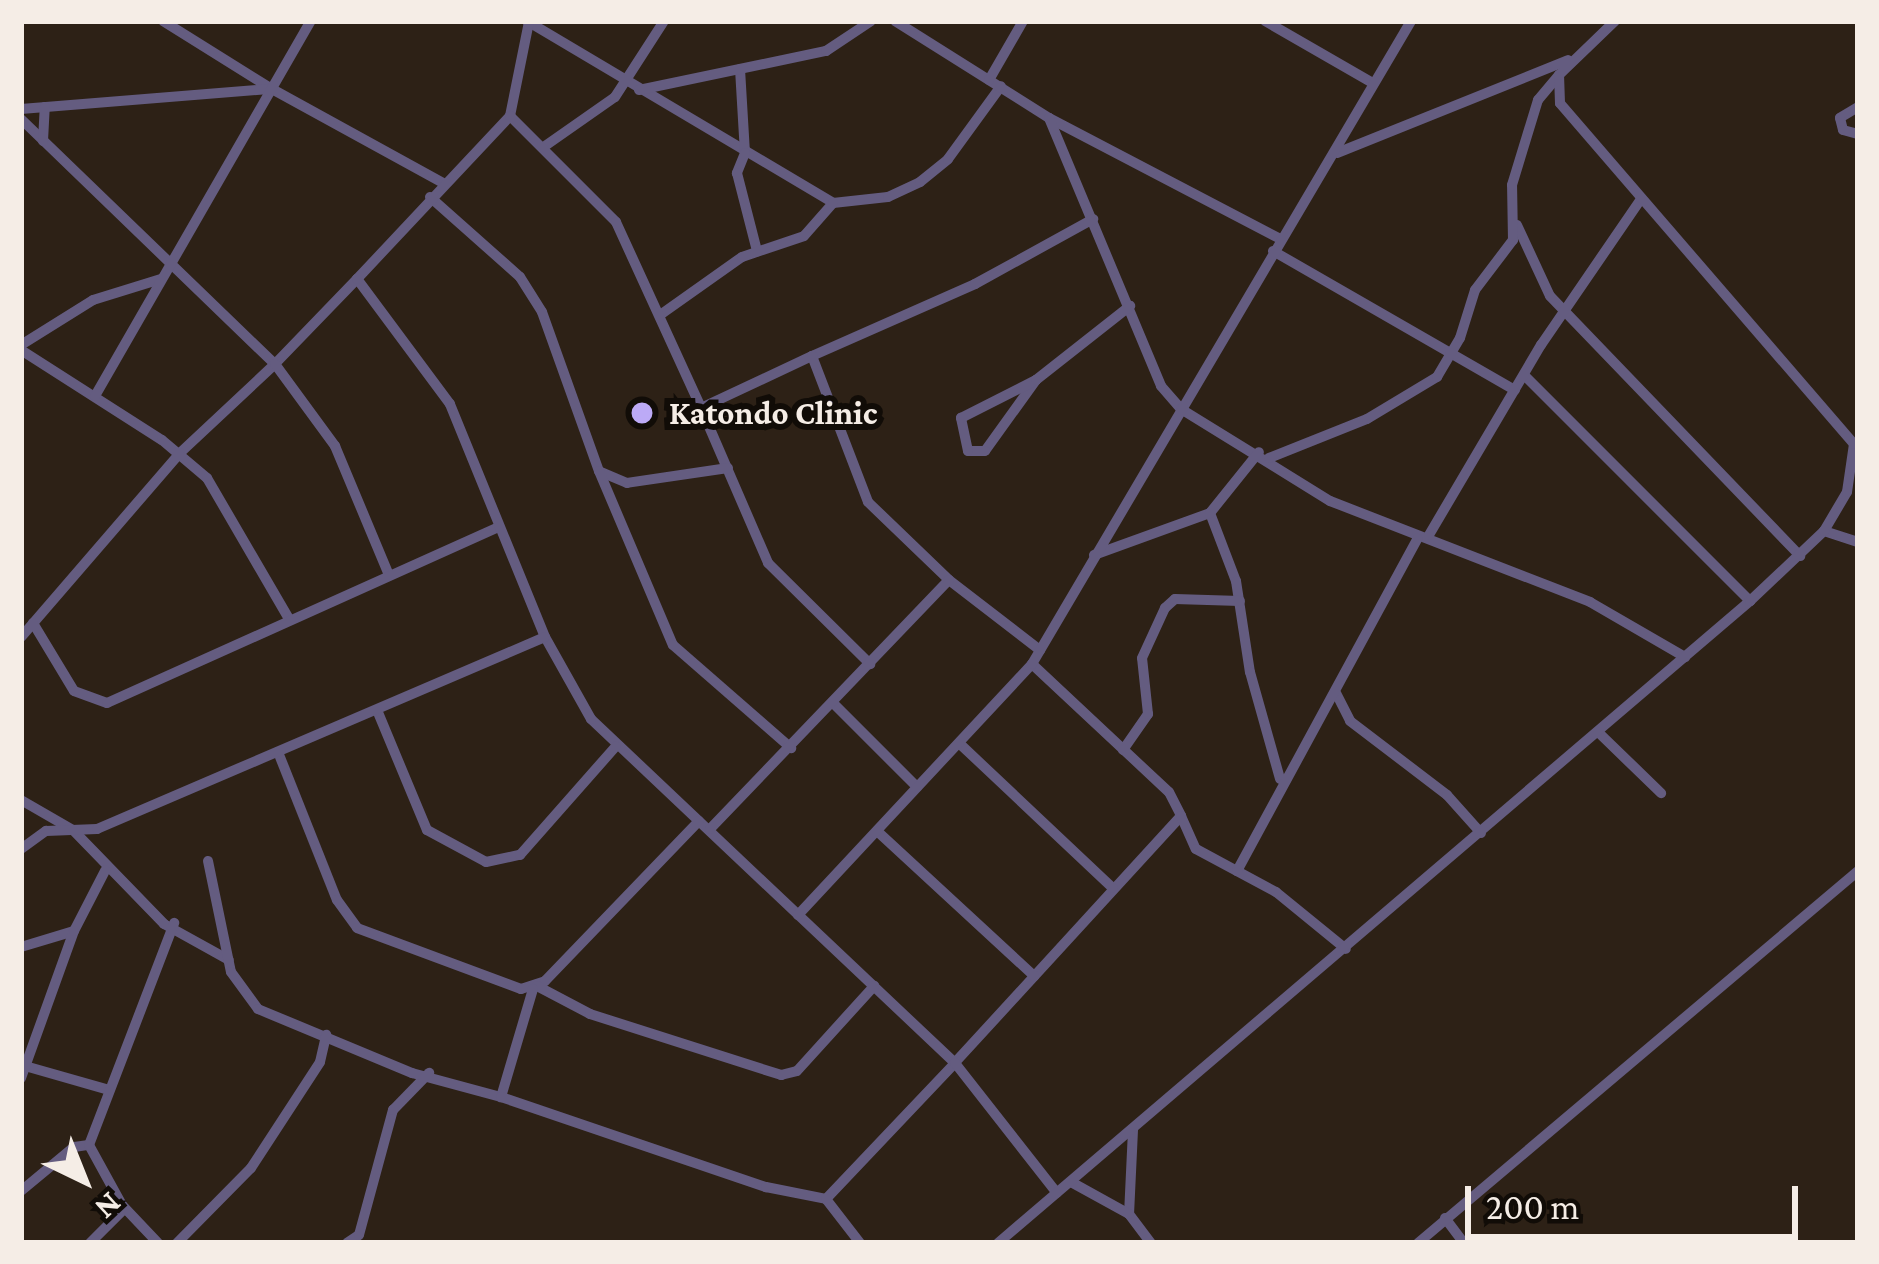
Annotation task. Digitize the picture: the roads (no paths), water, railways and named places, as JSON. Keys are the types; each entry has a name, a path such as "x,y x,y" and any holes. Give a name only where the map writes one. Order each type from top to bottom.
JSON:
{"street":[{"path":"163,21 273,89 443,182"},
{"path":"95,396 311,21"},
{"path":"21,637 180,453 275,364 443,182 511,116 528,21 833,203 888,196 920,182 948,159 995,83 1023,21"},
{"path":"545,146 627,81 664,21"},
{"path":"639,90 826,51 871,21"},
{"path":"895,21 1048,118 1280,238"},
{"path":"1264,21 1373,83"},
{"path":"799,914 1031,664 1411,21"},
{"path":"1610,23 1569,59 1538,100 1512,185 1517,224 1543,288 1566,306 1800,556"},
{"path":"1337,153 1569,59"},
{"path":"740,69 745,153 737,173 757,251"},
{"path":"998,1243 1750,601 1824,531 1854,476 1856,442 1560,103 1558,74"},
{"path":"21,109 273,89"},
{"path":"44,141 45,107"},
{"path":"1858,107 1840,118 1843,130 1858,134"},
{"path":"511,116 616,222 782,583 870,664"},
{"path":"21,118 168,266 275,364 335,446 388,573"},
{"path":"1048,118 1161,386 1181,409 1264,455 1330,501 1590,602 1685,657"},
{"path":"430,197 488,245 542,312 599,471 674,645 791,748"},
{"path":"1237,871 1280,779 1322,722 1423,537 1566,306 1642,199"},
{"path":"660,315 757,251 804,236 833,203"},
{"path":"701,408 975,284 1093,219"},
{"path":"1093,555 1210,512 1264,455 1409,398 1450,356 1475,290 1506,254 1517,224"},
{"path":"1273,251 1515,390"},
{"path":"161,279 93,300 23,353 180,453 226,503 289,620"},
{"path":"357,279 429,367 570,690 616,746 956,1063 1058,1192"},
{"path":"1036,380 986,451 968,451 961,418 1036,380 1130,306"},
{"path":"812,356 868,502 949,580 1040,650"},
{"path":"1524,375 1750,601"},
{"path":"599,471 628,483 728,468"},
{"path":"612,502 628,483"},
{"path":"1210,512 1240,601 1280,779"},
{"path":"33,623 74,691 97,705 499,527"},
{"path":"1824,531 1858,542"},
{"path":"710,829 835,705 949,580"},
{"path":"1124,750 1148,714 1142,658 1166,608 1175,599 1240,601"},
{"path":"21,849 46,831 98,829 545,637"},
{"path":"1031,664 1168,792 1187,838"},
{"path":"1336,693 1350,721 1447,795 1480,833"},
{"path":"835,705 917,787"},
{"path":"377,710 427,830 486,862 520,855 616,746"},
{"path":"1322,722 1350,721"},
{"path":"1598,732 1661,793"},
{"path":"961,744 1113,888"},
{"path":"278,752 313,846 357,928 535,987 590,1014 781,1075 810,1058 874,986"},
{"path":"21,800 73,830 105,871 164,924 174,923"},
{"path":"826,1199 1181,816"},
{"path":"501,1097 535,987 699,820"},
{"path":"877,831 1034,976"},
{"path":"1164,839 1187,838 1276,892 1346,949"},
{"path":"208,861 229,960 258,1009 412,1073 429,1073 766,1187 826,1199 860,1243"},
{"path":"105,871 74,932 24,1070 109,1090"},
{"path":"1418,1243 1858,871"},
{"path":"174,923 176,932 229,960"},
{"path":"158,1243 125,1208 89,1144 174,923"},
{"path":"21,947 74,932"},
{"path":"177,1243 251,1168 320,1062 326,1035"},
{"path":"347,1243 359,1234 393,1110 429,1073"},
{"path":"1129,1214 1133,1130"},
{"path":"21,1191 74,1147 89,1144"},
{"path":"1071,1182 1129,1214 1151,1243"},
{"path":"90,1243 125,1208"},
{"path":"1445,1218 1464,1243"}],"place":[{"name":"Katondo Clinic","path":"642,413"}]}
